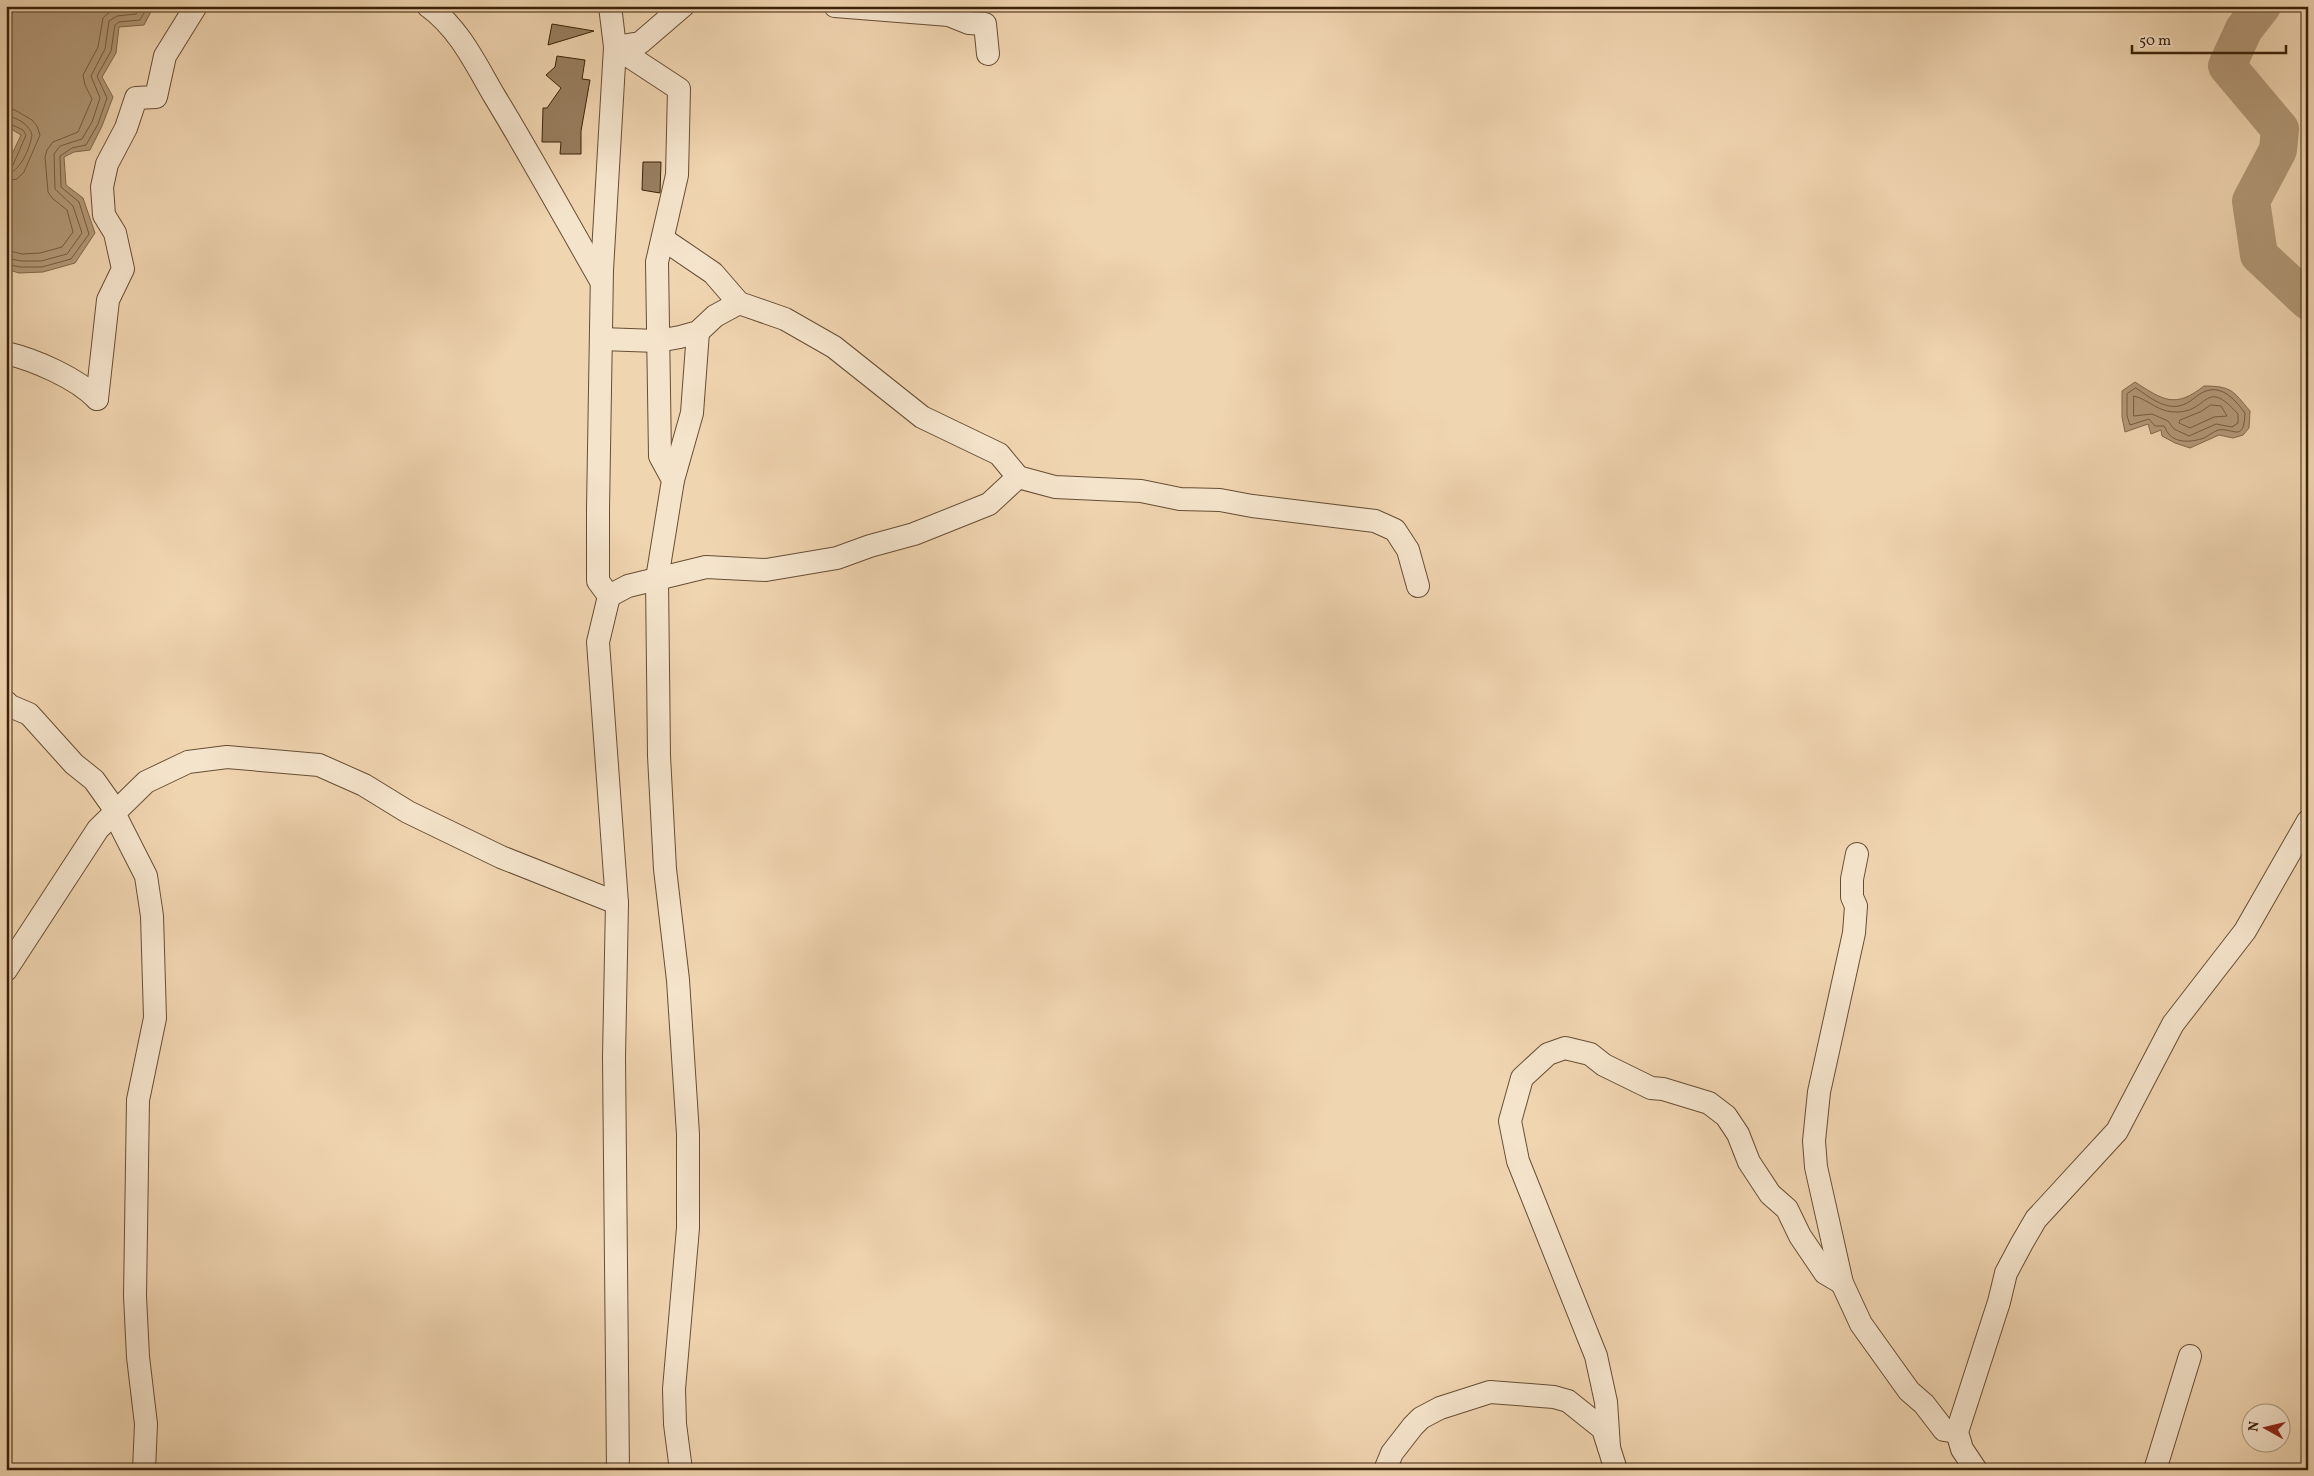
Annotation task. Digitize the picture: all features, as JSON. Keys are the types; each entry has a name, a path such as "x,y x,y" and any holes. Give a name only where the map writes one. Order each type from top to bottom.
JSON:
{"street":[{"path":"6,353 21,357 85,387 97,399 108,300 124,269 115,234 104,215 102,187 107,164 126,128 136,98 156,97 165,56 196,6"},
{"path":"428,6 462,40 524,144 602,283"},
{"path":"609,596 598,581 602,283 615,47 610,6"},
{"path":"615,47 640,43 683,6"},
{"path":"835,6 949,15 969,23 986,24 988,54"},
{"path":"615,47 679,89 677,175 658,262 660,456 673,480"},
{"path":"663,239 713,273 739,303 785,318 834,347 922,417 999,454 1018,477 1055,487 1132,490 1180,499 1220,500 1266,508 1375,521 1396,530 1408,550 1418,586"},
{"path":"601,339 658,341 698,332 715,316 739,303"},
{"path":"681,1470 675,1424 674,1389 688,1228 688,1134 678,980 665,869 660,784 657,579 673,480 692,413 698,332"},
{"path":"618,1470 614,1057 617,903 598,642 609,596 628,586 706,567 766,570 838,558 870,546 914,534 988,504 1018,477"},
{"path":"6,702 10,706 29,714 74,764 94,780 115,812 146,876 152,916 155,1018 138,1100 135,1296 138,1357 146,1424 144,1470"},
{"path":"6,970 98,829 146,782 188,762 227,757 319,765 364,785 408,812 501,857 617,903"},
{"path":"1976,1470 1962,1449 1957,1432 1999,1302 2006,1273 2036,1219 2117,1131 2173,1024 2245,931 2308,821"},
{"path":"1857,854 1852,879 1852,897 1856,906 1854,933 1821,1082 1814,1141 1820,1190 1842,1283 1861,1324 1909,1391 1930,1411 1944,1430 1957,1432"},
{"path":"1609,1447 1606,1402 1596,1356 1518,1161 1510,1121 1522,1078 1548,1054 1564,1048 1590,1054 1604,1065 1650,1088 1663,1089 1708,1104 1726,1116 1738,1134 1749,1162 1770,1194 1787,1209 1800,1236 1825,1273 1842,1283"},
{"path":"2155,1470 2190,1356"},
{"path":"1385,1470 1392,1453 1421,1418 1440,1408 1490,1392 1561,1398 1602,1429 1616,1470"}],"water":[{"path":"6,6 154,6 144,25 119,27 116,53 102,77 113,97 102,126 90,150 74,152 64,157 66,185 83,198 95,233 75,263 43,272 19,273 6,269 6,167 21,135 6,126"},
{"path":"2135,382 2161,397 2177,400 2185,398 2204,386 2221,387 2231,391 2250,411 2249,428 2243,435 2233,438 2219,435 2190,448 2162,436 2161,430 2151,434 2148,424 2125,432 2122,417 2122,391"}],"building":[{"path":"552,24 594,31 548,45"},
{"path":"557,56 585,60 582,79 590,80 581,131 581,154 560,154 561,142 542,142 543,108 547,108 561,88 546,75 555,67"},
{"path":"643,162 661,162 660,193 642,190"}],"waterway":[{"path":"2262,6 2244,29 2227,66 2280,129 2278,150 2251,201 2259,255 2308,301"}]}
